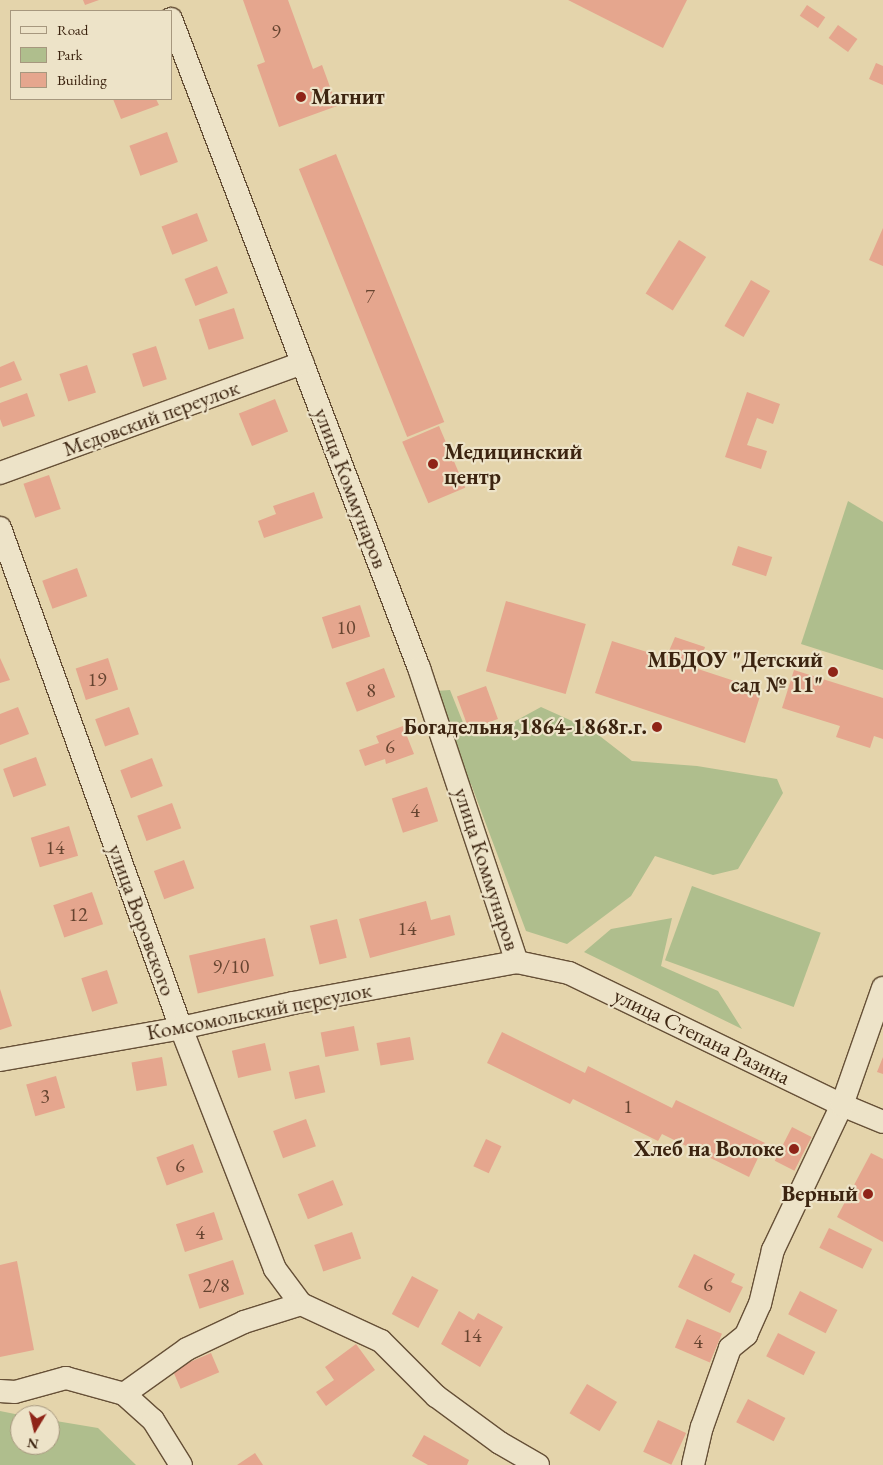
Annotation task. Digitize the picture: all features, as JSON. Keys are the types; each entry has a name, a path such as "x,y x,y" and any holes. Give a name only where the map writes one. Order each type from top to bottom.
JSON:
{"street":[{"name":"улица Коммунаров","path":"172,22 419,668 517,962"},
{"name":"Медовский переулок","path":"0,473 302,363"},
{"name":"улица Воровского","path":"0,528 180,1028 275,1269 301,1304"},
{"name":"Комсомольский переулок","path":"0,1060 180,1028 293,1003 517,962"},
{"name":"улица Степана Разина","path":"517,962 569,973 842,1105 883,1122"},
{"path":"694,1465 702,1428 730,1348 746,1335 760,1304 773,1250 842,1105 883,988"},
{"path":"124,1394 187,1349 244,1322 301,1304 381,1341 436,1396 500,1443 538,1465"},
{"path":"0,1391 15,1392 66,1378 124,1394 152,1420 181,1465"}],"green space":[{"path":"848,501 883,522 883,670 801,644"},
{"path":"450,690 468,735 493,733 541,707 592,730 632,761 697,766 777,779 783,793 738,869 713,875 655,856 631,896 567,944 526,931 471,784 452,774 436,691"},
{"path":"692,886 821,933 794,1007 665,960"},
{"path":"672,918 661,966 718,991 742,1029 584,952 611,929"},
{"path":"0,1411 10,1413 10,1455 60,1455 60,1422 98,1428 136,1465 0,1465"}],"building":[{"path":"83,0 99,0 85,5"},
{"path":"243,0 288,0 313,69 322,65 337,106 279,127 257,65 265,62"},
{"path":"568,0 687,0 663,48"},
{"path":"807,5 825,17 818,28 800,16"},
{"path":"838,25 857,39 848,52 829,38"},
{"path":"876,63 883,66 883,85 869,79"},
{"path":"113,100 156,100 159,105 121,119"},
{"path":"167,132 178,162 140,176 129,146"},
{"path":"336,154 444,422 407,437 299,169"},
{"path":"197,213 208,241 172,255 162,227"},
{"path":"883,228 883,266 869,260"},
{"path":"679,240 706,257 673,310 646,293"},
{"path":"217,266 228,293 195,306 185,279"},
{"path":"751,280 770,291 744,337 724,326"},
{"path":"234,308 244,338 209,350 199,319"},
{"path":"156,346 167,379 143,387 132,354"},
{"path":"14,361 22,380 0,388 0,367"},
{"path":"87,365 96,393 68,402 59,374"},
{"path":"747,392 780,404 773,424 757,418 747,445 767,451 761,469 725,457"},
{"path":"27,393 35,416 3,427 0,419 0,403"},
{"path":"275,399 288,431 252,446 239,414"},
{"name":"Медицинский центр","path":"439,426 465,488 428,503 402,442"},
{"path":"49,475 61,509 35,518 23,484"},
{"path":"314,492 323,518 264,538 258,521 276,514 273,506"},
{"path":"738,546 772,557 766,576 732,565"},
{"path":"77,568 87,596 52,609 42,581"},
{"path":"506,601 586,624 566,694 486,671"},
{"path":"360,605 370,636 332,649 322,617"},
{"path":"675,637 705,647 698,669 762,690 745,743 595,693 612,641 666,658"},
{"path":"0,658 10,680 0,683"},
{"path":"108,658 118,689 86,700 76,669"},
{"path":"384,668 395,697 357,712 346,683"},
{"path":"794,670 883,698 883,739 874,736 870,748 836,737 840,726 782,708"},
{"path":"486,686 498,719 469,729 457,697"},
{"path":"18,707 29,734 0,745 0,714"},
{"path":"129,707 139,734 105,747 95,719"},
{"path":"403,726 414,754 386,764 385,759 365,766 359,750 379,743 376,736"},
{"path":"36,757 46,785 13,797 3,769"},
{"path":"152,758 163,786 131,798 120,770"},
{"path":"427,787 438,821 403,833 392,798"},
{"path":"172,803 181,828 146,841 137,816"},
{"path":"69,826 78,856 40,867 31,838"},
{"path":"184,860 194,888 164,899 154,871"},
{"path":"92,892 103,924 64,937 53,905"},
{"path":"426,901 431,920 450,915 455,935 370,958 359,919"},
{"path":"337,919 347,958 320,965 310,926"},
{"path":"265,938 274,976 198,994 189,956"},
{"path":"107,970 118,1003 92,1012 81,978"},
{"path":"0,989 12,1026 0,1030"},
{"path":"354,1026 359,1051 325,1057 321,1032"},
{"path":"502,1032 585,1073 588,1066 672,1108 676,1100 765,1143 749,1177 662,1134 658,1141 573,1099 570,1104 487,1063"},
{"path":"410,1037 414,1060 381,1066 377,1043"},
{"path":"265,1043 271,1070 238,1078 232,1051"},
{"path":"162,1057 167,1086 137,1091 131,1062"},
{"path":"883,1057 883,1074 877,1072"},
{"path":"319,1065 325,1092 295,1099 289,1072"},
{"path":"56,1076 65,1108 35,1116 26,1085"},
{"path":"306,1119 316,1146 283,1158 273,1131"},
{"name":"Хлеб на Волоке","path":"792,1127 812,1137 794,1171 775,1161"},
{"path":"486,1139 501,1146 489,1173 473,1166"},
{"path":"193,1144 203,1172 167,1186 156,1157"},
{"path":"871,1153 883,1159 883,1242 837,1217"},
{"path":"333,1180 343,1205 308,1219 298,1194"},
{"path":"214,1212 223,1240 185,1252 176,1224"},
{"path":"829,1228 872,1249 862,1269 819,1248"},
{"path":"352,1232 361,1258 323,1271 314,1245"},
{"path":"694,1254 735,1274 731,1282 743,1287 730,1313 678,1287"},
{"path":"233,1260 244,1294 199,1309 188,1275"},
{"path":"17,1261 34,1350 0,1357 0,1265"},
{"path":"412,1276 438,1290 418,1328 392,1314"},
{"path":"800,1291 837,1310 826,1333 788,1314"},
{"path":"459,1311 474,1320 478,1313 503,1327 480,1367 441,1344"},
{"path":"687,1319 722,1334 710,1362 675,1348"},
{"path":"778,1333 815,1352 804,1375 766,1356"},
{"path":"356,1344 375,1370 326,1406 316,1392 334,1380 325,1367"},
{"path":"211,1353 219,1372 181,1389 172,1369"},
{"path":"587,1384 617,1402 599,1431 569,1413"},
{"path":"748,1399 785,1418 774,1441 736,1422"},
{"path":"658,1420 686,1433 671,1465 643,1452"},
{"path":"424,1435 469,1460 467,1465 428,1465 412,1456"},
{"path":"255,1453 263,1465 237,1465"}],"place":[{"name":"Магнит","path":"301,97"},
{"name":"Медицинский центр","path":"433,464"},
{"name":"МБДОУ \"Детский сад № 11\"","path":"833,672"},
{"name":"Богадельня,1864-1868г.г.","path":"657,727"},
{"name":"Хлеб на Волоке","path":"794,1149"},
{"name":"Верный","path":"868,1194"}]}
